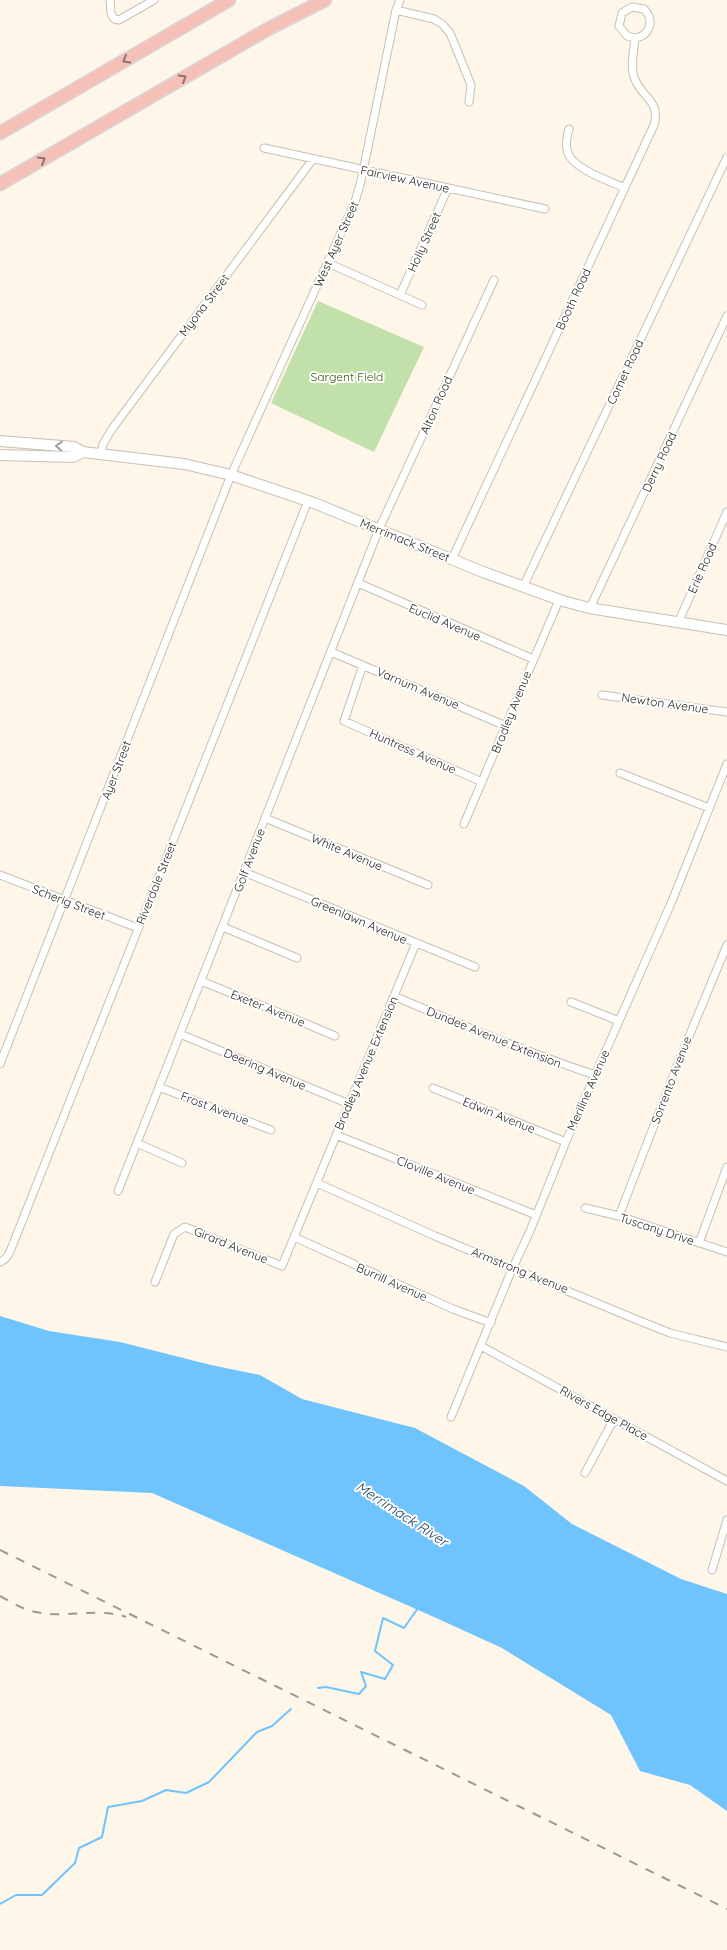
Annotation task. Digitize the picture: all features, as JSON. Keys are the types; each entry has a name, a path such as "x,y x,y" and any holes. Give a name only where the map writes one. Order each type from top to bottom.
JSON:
{"highway":[{"path":"0,133 229,0"},
{"path":"0,184 261,33 325,0"}],"main road":[{"path":"0,442 74,447 83,452"},
{"name":"Merrimack Street","path":"83,452 184,464 232,475 308,501 559,600 590,608 727,630"},
{"path":"0,455 72,458 83,452"}],"street":[{"path":"110,0 112,15 114,19 119,20 154,0"},
{"name":"West Ayer Street","path":"232,475 355,202 396,10 400,0"},
{"path":"632,7 644,10 651,19 650,27 646,34 635,38 623,33 619,21 625,10 632,7"},
{"path":"396,10 434,19 442,24 450,33 471,86 469,102"},
{"name":"Booth Road","path":"452,559 656,118 655,107 638,85 633,74 632,63 635,38"},
{"path":"569,129 567,149 568,154 575,163 625,188"},
{"name":"Fairview Avenue","path":"264,148 545,209"},
{"name":"Comet Road","path":"523,587 727,157"},
{"name":"Myona Street","path":"101,454 103,444 112,429 312,159"},
{"name":"Holly Street","path":"400,295 448,188"},
{"path":"328,263 422,305"},
{"name":"Alton Road","path":"379,530 494,280"},
{"name":"Derry Road","path":"590,608 727,316"},
{"name":"Ayer Street","path":"0,1064 232,475"},
{"name":"Riverdale Street","path":"0,1262 8,1256 308,501"},
{"name":"Erie Road","path":"678,623 727,512"},
{"name":"Golf Avenue","path":"118,1191 379,530"},
{"name":"Euclid Avenue","path":"358,583 533,660"},
{"name":"Bradley Avenue","path":"464,824 559,600"},
{"name":"Varnum Avenue","path":"331,652 506,726"},
{"name":"Huntress Avenue","path":"363,665 344,721 482,782"},
{"name":"Newton Avenue","path":"602,695 727,712"},
{"name":"Meriline Avenue","path":"451,1417 566,1142 672,901 727,764"},
{"path":"620,773 709,808"},
{"name":"White Avenue","path":"265,818 428,885"},
{"name":"Greenlawn Avenue","path":"244,872 475,967"},
{"name":"Scherig Street","path":"0,875 138,928"},
{"path":"222,927 297,958"},
{"name":"Bradley Avenue Extension","path":"316,1182 416,943"},
{"name":"Sorrento Avenue","path":"619,1216 680,1058 725,954 727,945"},
{"name":"Exeter Avenue","path":"201,981 335,1036"},
{"name":"Dundee Avenue Extension","path":"394,996 476,1032 595,1076"},
{"path":"571,1002 619,1021"},
{"name":"Deering Avenue","path":"180,1034 349,1104"},
{"name":"Frost Avenue","path":"160,1087 271,1130"},
{"name":"Edwin Avenue","path":"433,1088 566,1142"},
{"name":"Cloville Avenue","path":"336,1135 536,1215"},
{"path":"137,1143 182,1163"},
{"path":"699,1243 727,1167"},
{"path":"294,1238 316,1182"},
{"name":"Armstrong Avenue","path":"316,1182 435,1236 670,1333 727,1347"},
{"name":"Tuscany Drive","path":"585,1208 619,1216 727,1252"},
{"name":"Girard Avenue","path":"154,1282 174,1234 180,1229 191,1228 282,1266 294,1238"},
{"name":"Burrill Avenue","path":"294,1238 453,1309 491,1323"},
{"name":"Rivers Edge Place","path":"481,1346 727,1481"},
{"path":"585,1473 614,1419"},
{"path":"712,1570 727,1520"}],"green space":[{"name":"Sargent Field","path":"318,301 424,347 374,452 271,403"}],"water":[{"name":"Merrimack River","path":"0,1316 49,1331 120,1342 211,1365 260,1375 302,1399 415,1428 524,1486 572,1524 681,1579 727,1594 727,1811 690,1785 640,1771 611,1715 502,1648 434,1617 152,1493 0,1486"}],"waterway":[{"path":"318,1688 326,1687 359,1694 366,1686 361,1672 385,1679 393,1665 375,1651 383,1618 404,1628 418,1608"},
{"path":"0,1904 16,1895 42,1895 75,1863 79,1848 102,1837 108,1807 142,1801 166,1790 186,1793 209,1782 257,1732 272,1726 291,1709"}],"railway":[{"path":"0,1550 727,1909"},
{"path":"0,1596 22,1608 47,1614 104,1613 126,1617"}]}
